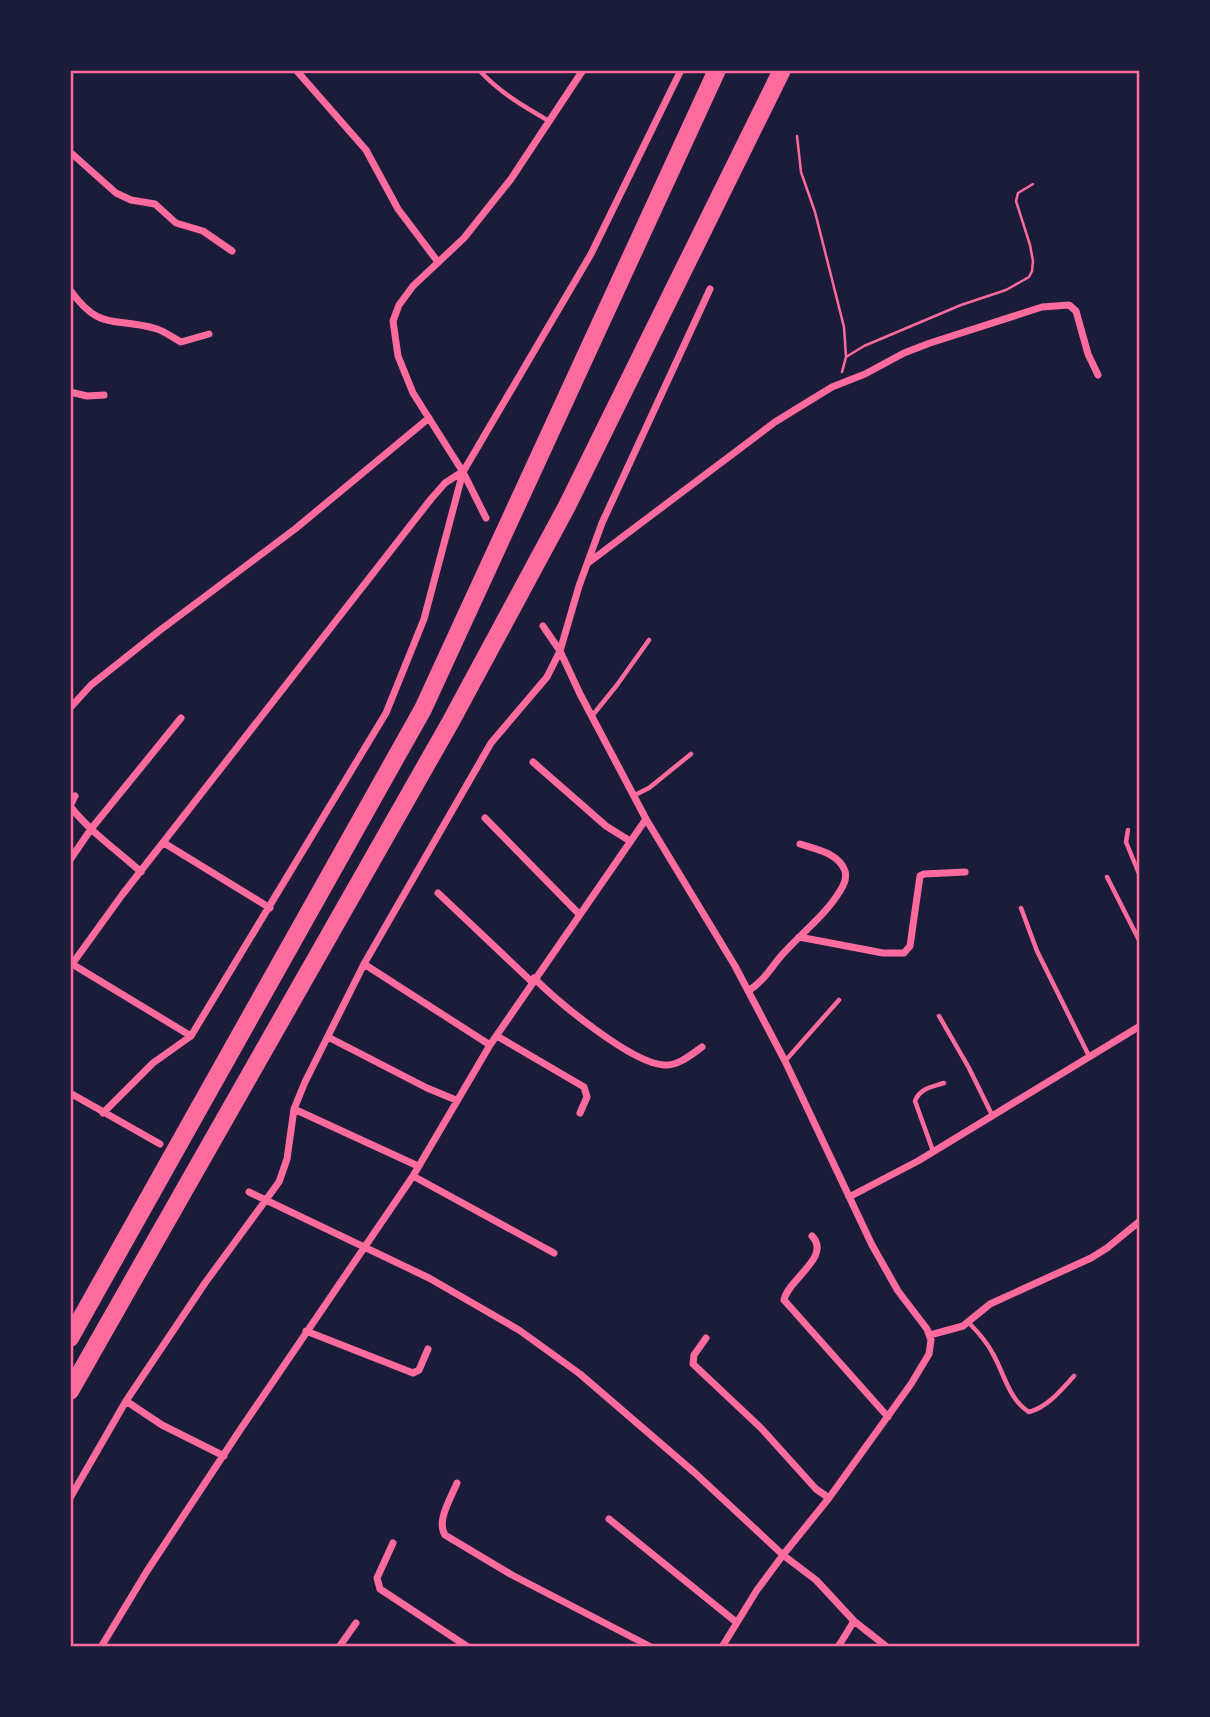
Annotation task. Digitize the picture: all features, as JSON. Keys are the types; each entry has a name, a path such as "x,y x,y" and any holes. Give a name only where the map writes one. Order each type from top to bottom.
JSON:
{"highway":[{"path":"70,1338 424,709 717,70"},
{"path":"70,1391 450,723 567,506 782,70"}],"street":[{"path":"296,70 366,150 398,209 438,262"},
{"path":"486,518 463,472 413,393 401,365 393,328 396,313 405,296 464,238 511,179 583,70"},
{"path":"103,1113 153,1063 191,1037 386,713 424,619 463,472 592,254 681,70"},
{"path":"70,152 116,193 131,200 155,204 176,223 203,231 232,251"},
{"path":"70,1498 126,1401 205,1283 279,1182 287,1159 294,1109 364,964 491,743 547,677 560,652 601,523 710,289"},
{"path":"70,290 87,311 107,321 161,330 181,342 209,334"},
{"path":"587,564 775,422 838,385 930,343 1057,305 1069,305 1076,310 1088,354 1098,375"},
{"path":"70,392 104,396"},
{"path":"70,708 91,685 295,529 429,418"},
{"path":"191,1037 71,965 431,499 446,483 463,472"},
{"path":"543,626 560,652 646,819 748,991 898,1291 930,1335 929,1354 888,1417 783,1555 722,1647"},
{"path":"70,860 91,829 181,718"},
{"path":"533,762 606,826 630,841"},
{"path":"75,796 70,806 91,829 141,872"},
{"path":"485,818 579,914"},
{"path":"102,1647 147,1571 413,1176 490,1045 646,819"},
{"path":"164,843 270,908"},
{"path":"748,991 758,985 839,893 846,877 844,869 834,857 800,844"},
{"path":"799,937 883,953 904,953 910,946 920,876 965,872"},
{"path":"438,893 533,980 619,1046 649,1062 670,1065 684,1060 702,1047"},
{"path":"364,964 490,1045"},
{"path":"849,1197 933,1151 1140,1026"},
{"path":"496,1036 584,1087 587,1097 580,1113"},
{"path":"328,1037 456,1100"},
{"path":"70,1093 160,1144"},
{"path":"294,1109 418,1166"},
{"path":"413,1176 554,1253"},
{"path":"250,1192 459,1294 519,1330 560,1359 695,1473 783,1555 816,1580 854,1621 887,1647"},
{"path":"930,1335 969,1323 990,1304 1091,1258 1140,1221"},
{"path":"812,1236 819,1249 788,1290 784,1300 888,1417"},
{"path":"306,1332 413,1373 419,1370 428,1349"},
{"path":"706,1338 694,1355 693,1364 761,1428 816,1489 829,1498"},
{"path":"126,1401 162,1425 224,1456"},
{"path":"457,1483 443,1519 445,1535 512,1575 651,1647"},
{"path":"609,1519 737,1622"},
{"path":"393,1543 377,1578 380,1589 468,1647"},
{"path":"838,1647 854,1621"},
{"path":"339,1647 356,1623"}],"lane":[{"path":"479,70 514,101 549,121"},
{"path":"592,716 649,640"},
{"path":"635,795 649,788 691,754"},
{"path":"1128,830 1126,842 1140,876"},
{"path":"1107,877 1137,928 1140,942"},
{"path":"1021,908 1037,951 1089,1056"},
{"path":"785,1061 839,1000"},
{"path":"939,1016 992,1115"},
{"path":"933,1151 915,1101 918,1093 944,1083"},
{"path":"969,1323 989,1348 1012,1393 1025,1410 1029,1412 1041,1407 1057,1395 1074,1376"}],"path":[{"path":"797,136 801,172 815,212 844,327 846,357 838,385"},
{"path":"846,357 864,346 961,304 1006,290 1028,277 1033,261 1016,201 1018,193 1033,184"}]}
